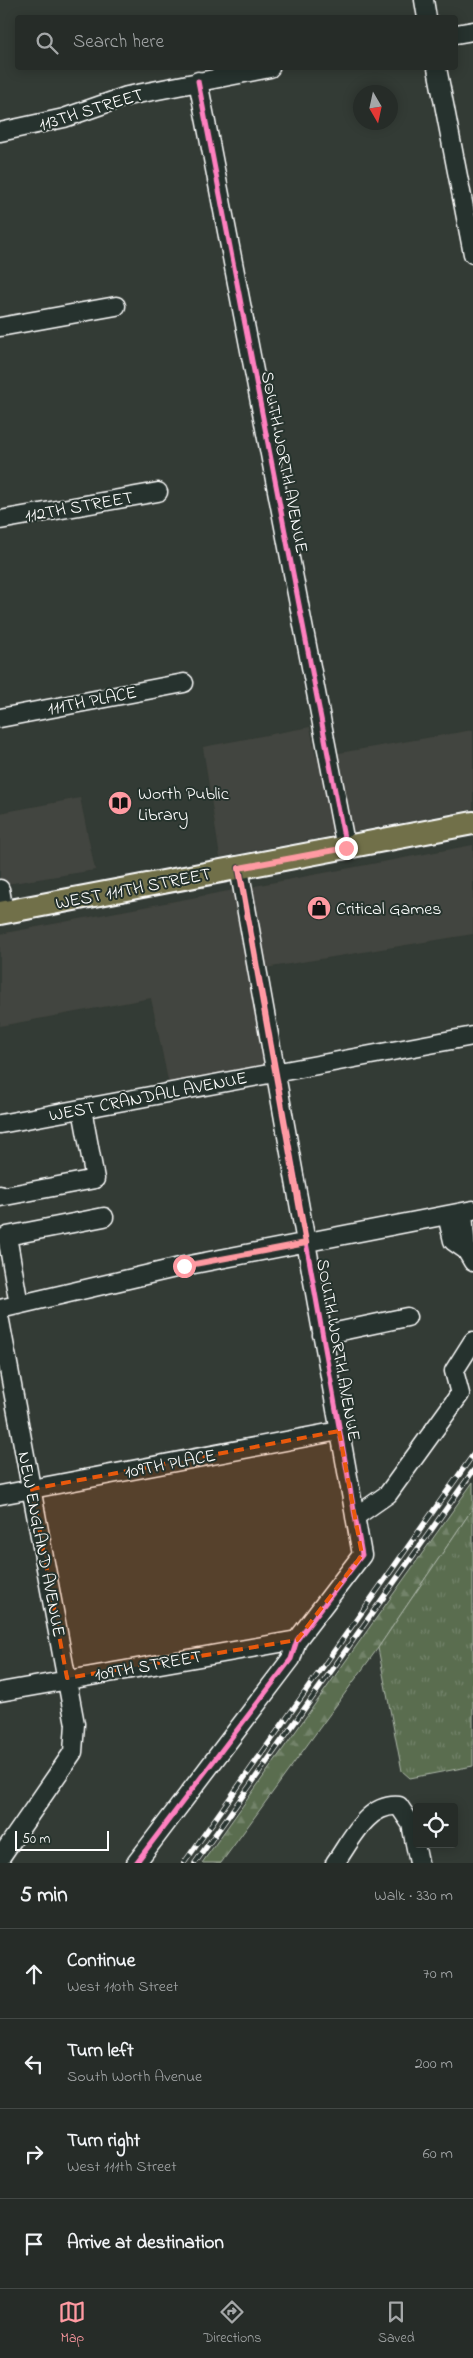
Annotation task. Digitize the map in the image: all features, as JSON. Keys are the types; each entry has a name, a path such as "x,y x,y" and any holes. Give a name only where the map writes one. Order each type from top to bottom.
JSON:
{"main road":[{"name":"WEST 111TH STREET","path":"2,913 473,823"}],"street":[{"path":"424,0 426,15"},
{"path":"458,34 473,30"},
{"name":"113TH STREET","path":"0,132 64,118 127,96 259,70"},
{"path":"437,70 473,254"},
{"name":"SOUTH WORTH AVENUE","path":"198,81 346,848"},
{"path":"0,327 116,306"},
{"name":"112TH STREET","path":"0,520 158,492"},
{"name":"111TH PLACE","path":"0,718 184,683"},
{"name":"SOUTH WORTH AVENUE","path":"136,1863 292,1659 297,1640 362,1555 239,868"},
{"path":"0,889 2,913"},
{"name":"WEST CRANDALL AVENUE","path":"0,1124 473,1036"},
{"path":"0,1196 95,1179 82,1108"},
{"path":"0,1309 184,1266 461,1213 453,1241 470,1256"},
{"path":"20,1304 7,1236 104,1217"},
{"path":"322,1335 407,1317"},
{"name":"NEW ENGLAND AVENUE","path":"0,1321 76,1724 74,1752 0,1858"},
{"path":"355,1517 388,1494 460,1394 454,1371 473,1341"},
{"name":"109TH PLACE","path":"0,1495 339,1431"},
{"name":"109TH STREET","path":"0,1692 67,1678 297,1640"},
{"path":"335,1863 372,1813 390,1806 399,1806 411,1824 419,1863"}],"highlighted area":[{"path":"339,1431 362,1555 297,1640 67,1678 32,1489"}],"shaded area":[{"path":"310,727 316,757 473,730 473,809 220,857 203,747"},
{"path":"80,798 95,870 0,885 0,813"},
{"path":"473,845 473,934 247,971 265,1068 169,1085 151,998 0,1026 0,934"}],"green space":[{"path":"473,1482 473,1508 378,1648 221,1863 202,1863"},
{"path":"473,1508 473,1766 410,1778 402,1771 378,1648"}],"railway":[{"path":"184,1863 473,1455"},
{"path":"195,1863 473,1471"}],"cycle path":[{"path":"198,81 346,848"},
{"path":"136,1863 291,1659 297,1640 362,1555 239,868"}],"place":[{"name":"Worth Public Library","path":"120,803"},
{"name":"Critical Games","path":"319,908"}],"route":[{"path":"184,1266 306,1243 239,868 346,848"}]}
